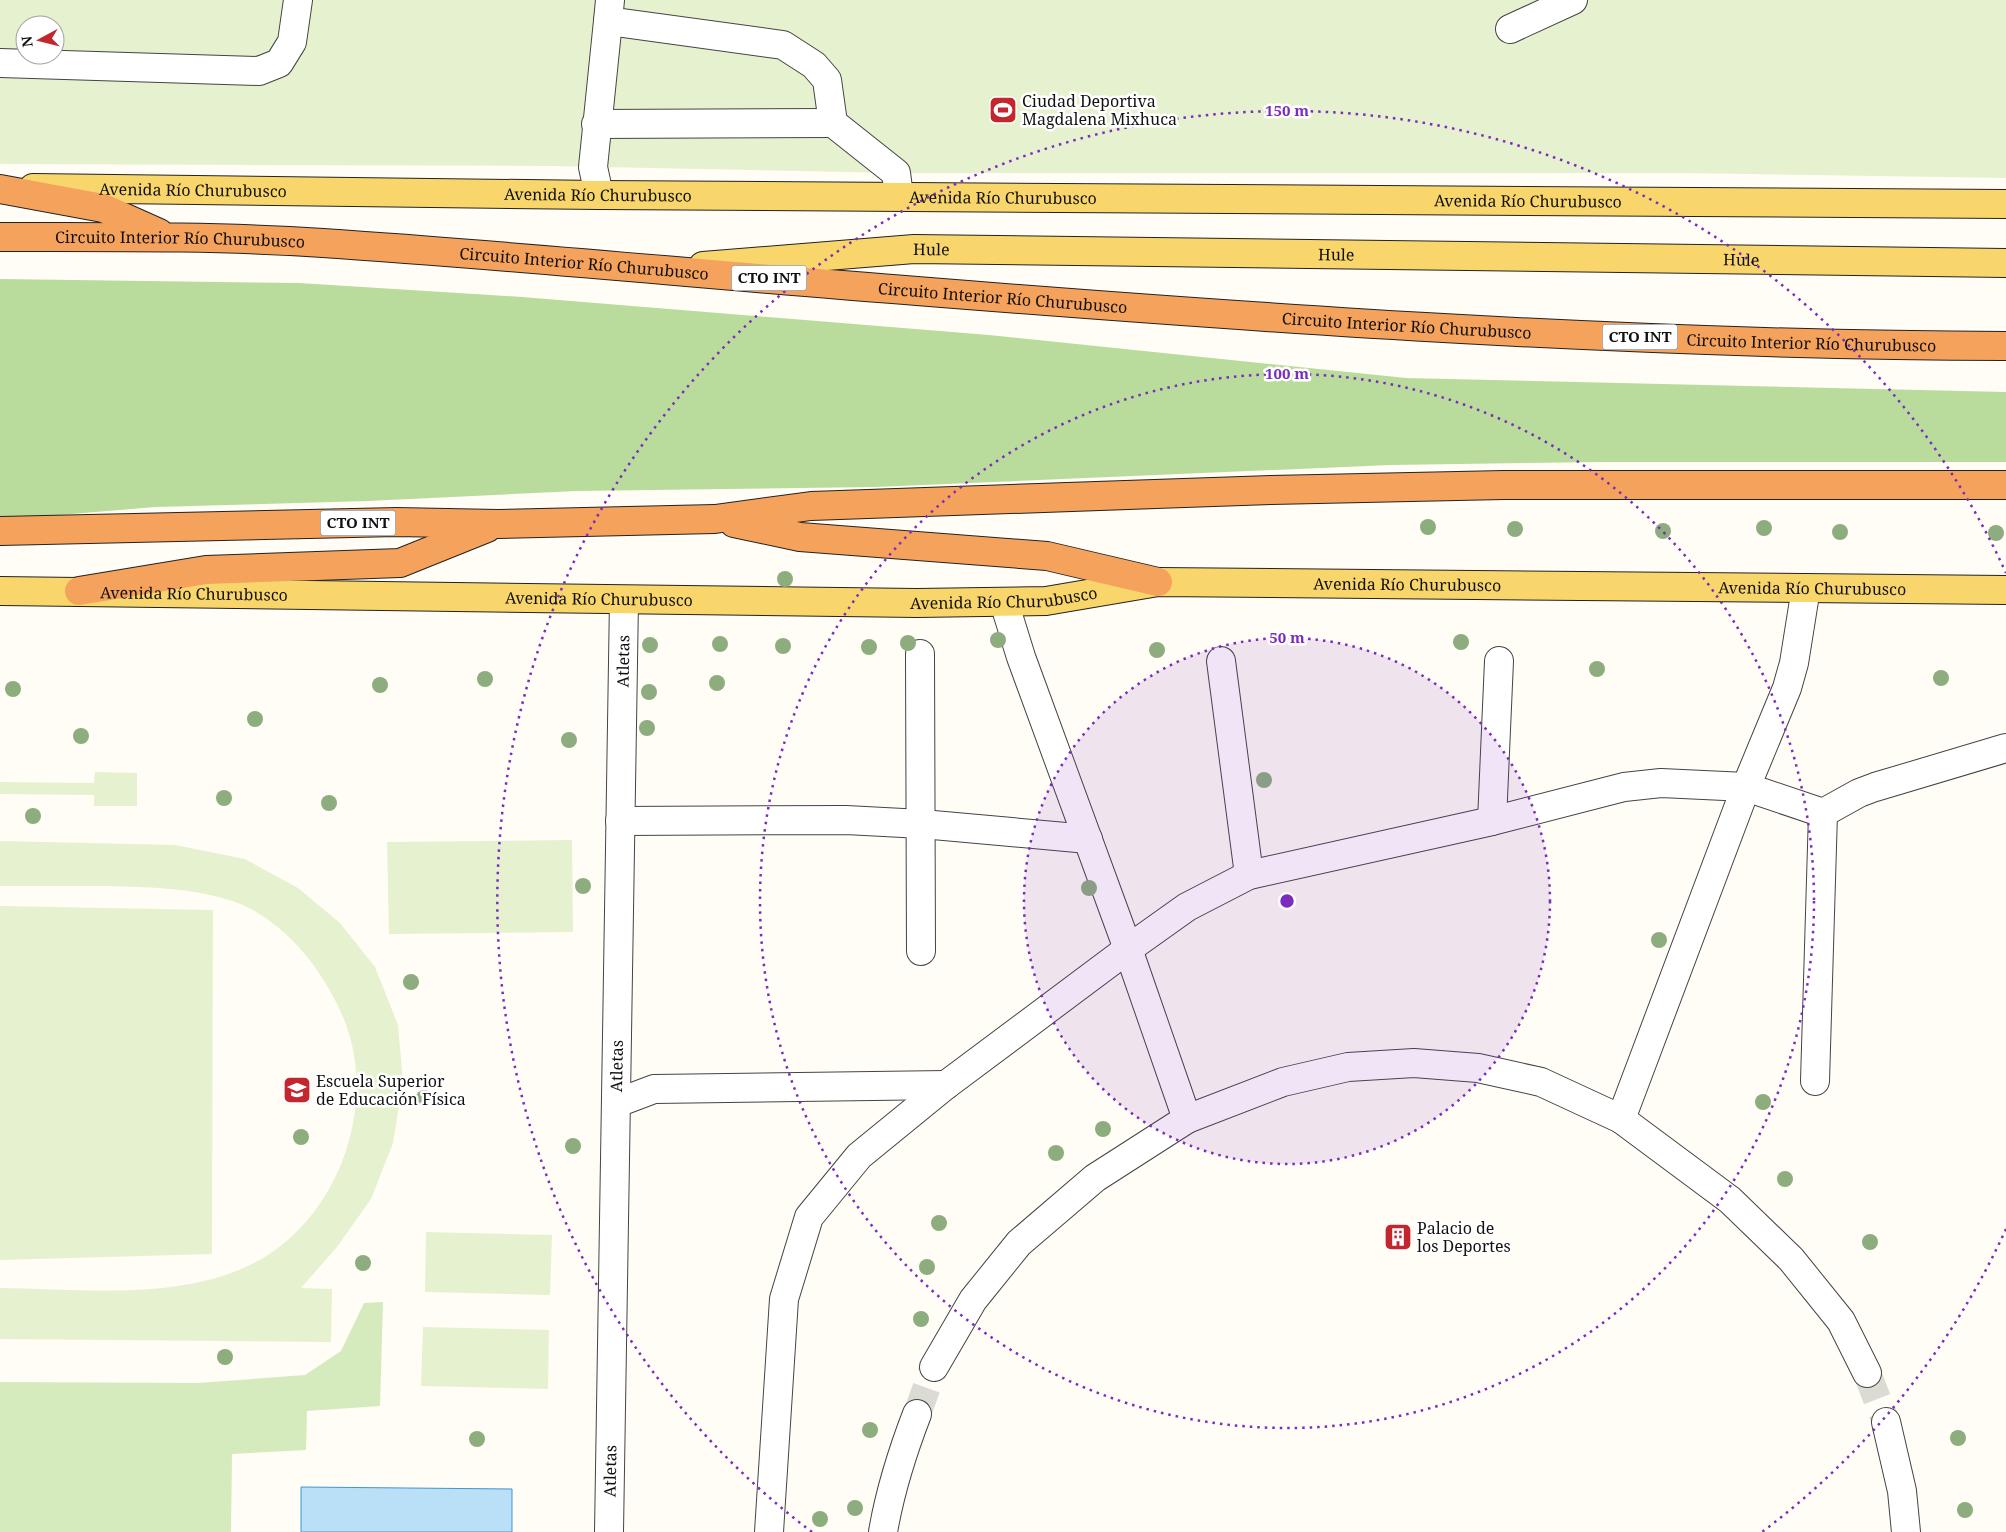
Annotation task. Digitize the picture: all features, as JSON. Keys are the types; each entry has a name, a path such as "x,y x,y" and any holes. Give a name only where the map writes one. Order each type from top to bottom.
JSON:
{"highway":[{"path":"0,188 103,208 170,237"},
{"name":"Circuito Interior Río Churubusco","path":"0,237 170,237 321,243 667,269 914,291 1367,324 1802,344 2006,346"},
{"name":"CTO INT","path":"0,531 387,522 498,524 716,519 811,506 1270,490 1504,485 2006,484"},
{"path":"716,519 800,537 1047,556 1158,582"},
{"path":"79,591 206,570 400,563 498,524"}],"main road":[{"name":"Avenida Río Churubusco","path":"0,188 599,195 2006,204"},
{"name":"Hule","path":"667,269 914,249 2006,263"},
{"name":"Avenida Río Churubusco","path":"0,591 917,603 1046,601 1158,582 2006,590"}],"street":[{"path":"0,63 259,71 279,64 292,42 298,0"},
{"path":"1510,29 1573,0"},
{"path":"599,195 593,167 609,10 783,44 814,65 827,80 833,122"},
{"path":"596,124 833,122 896,173 898,196"},
{"path":"1621,1120 1746,787 1787,688 1794,663 1806,588"},
{"name":"Atletas","path":"609,1532 624,600"},
{"path":"1004,602 1021,657 1188,1119"},
{"path":"920,654 921,951"},
{"path":"1221,661 1249,875"},
{"path":"1492,821 1499,661"},
{"path":"770,1532 784,1299 810,1217 859,1156 946,1085 1187,907 1249,875 1492,821 1624,788 1661,783 1746,787 1823,813 1867,790 2006,748"},
{"path":"1815,1081 1823,813"},
{"path":"620,822 846,820 922,824 1088,839"},
{"path":"934,1367 973,1300 1019,1243 1095,1178 1188,1119 1283,1082 1348,1066 1414,1063 1478,1068 1541,1082 1621,1120 1730,1200 1791,1259 1841,1321 1867,1373"},
{"path":"617,1103 654,1089 946,1085"},
{"path":"883,1532 888,1502 899,1460 917,1414"},
{"path":"1886,1422 1902,1491 1906,1532"}],"green space":[{"name":"Ciudad Deportiva Magdalena Mixhuca","path":"0,0 2006,0 2006,178 1685,173 896,173 552,166 0,164"},
{"path":"0,279 299,283 522,297 989,335 1406,378 2006,392 2006,462 1602,462 1390,465 875,487 576,491 368,501 155,507 0,520"},
{"path":"95,772 137,773 137,806 94,806 94,795 0,794 0,782 94,783"},
{"path":"572,840 573,932 389,934 387,842"},
{"path":"0,841 175,845 245,859 298,888 340,923 375,967 398,1025 403,1082 393,1143 371,1199 337,1247 301,1288 332,1289 331,1342 0,1339 0,1288 96,1291 161,1288 193,1284 223,1276 252,1264 278,1248 300,1228 319,1205 334,1179 346,1151 353,1122 356,1092 355,1062 350,1035 334,998 320,974 304,953 268,919 235,902 202,893 116,886 0,886"},
{"path":"0,906 213,910 212,1254 0,1260"},
{"path":"426,1232 552,1235 550,1295 425,1292"},
{"path":"383,1302 380,1406 307,1411 306,1450 232,1454 231,1532 0,1532 0,1382 198,1383 305,1375 341,1351 364,1303"},
{"path":"423,1327 549,1330 548,1389 421,1386"}],"water":[{"path":"301,1487 512,1489 512,1532 301,1532"}],"tunnel":[{"path":"917,1414 934,1367"},
{"path":"1867,1373 1886,1422"}],"place":[{"name":"Ciudad Deportiva Magdalena Mixhuca","path":"1003,110"},
{"name":"Escuela Superior de Educación Física","path":"297,1090"},
{"name":"Palacio de los Deportes","path":"1398,1237"}]}
